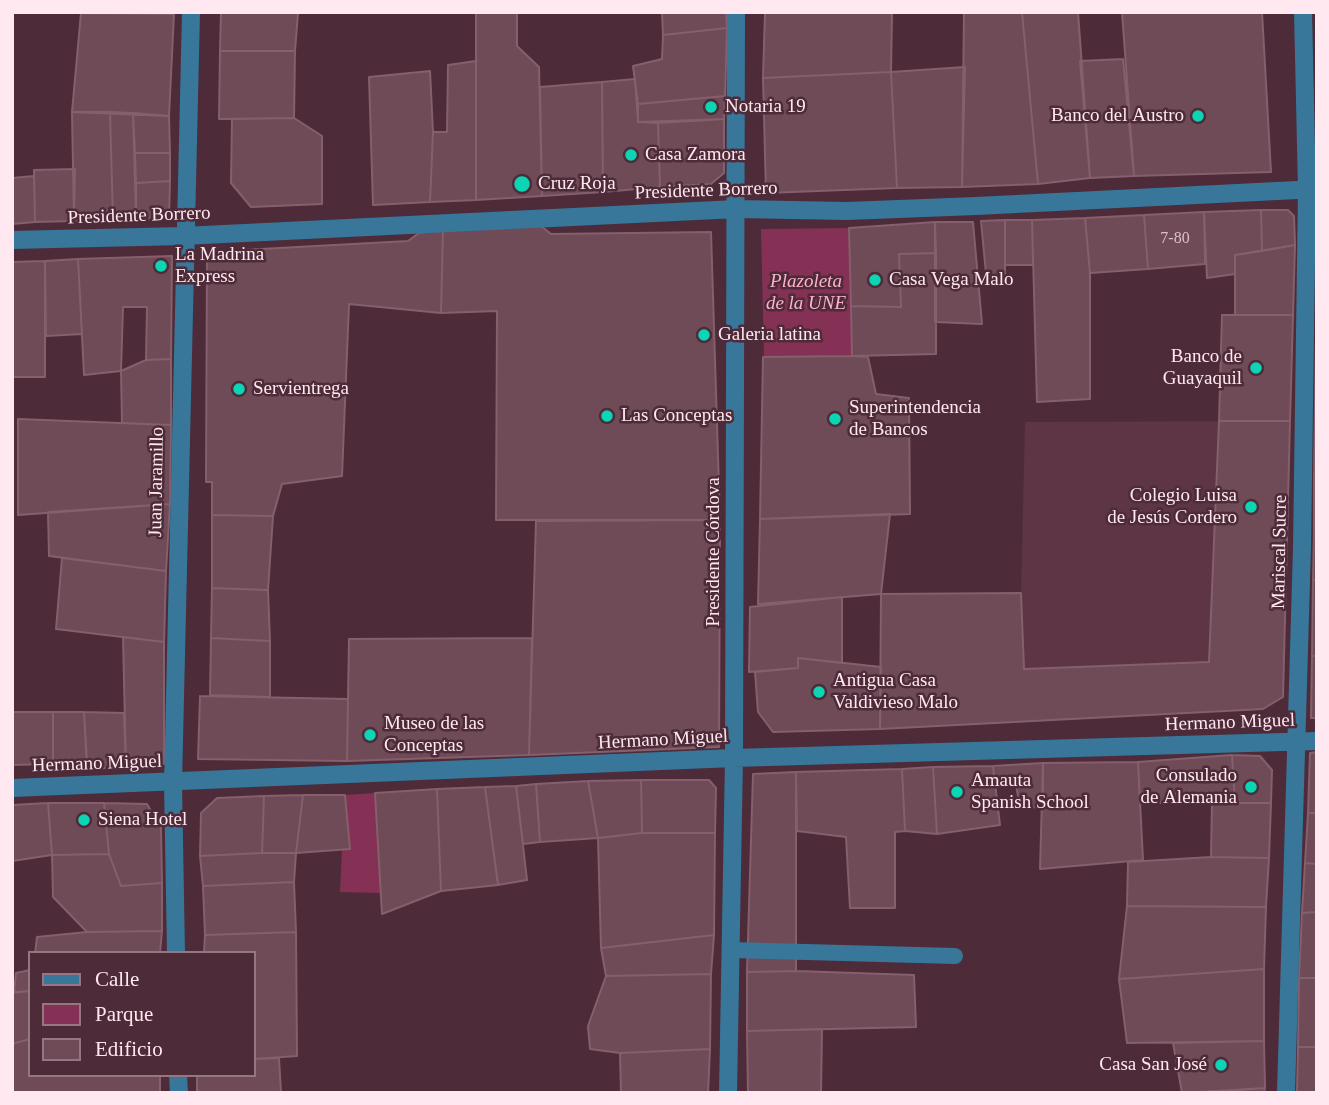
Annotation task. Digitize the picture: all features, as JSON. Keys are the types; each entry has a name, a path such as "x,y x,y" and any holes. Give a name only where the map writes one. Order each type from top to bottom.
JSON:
{"street":[{"name":"Juan Jaramillo","path":"176,951 173,783 183,236 191,12"},
{"name":"Presidente Córdova","path":"728,1093 734,758 736,12"},
{"name":"Mariscal Sucre","path":"1286,1093 1312,190 1303,12"},
{"name":"Presidente Borrero","path":"12,240 183,236 737,209 860,211 1312,190"},
{"name":"Hermano Miguel","path":"12,788 734,758 1317,741"}],"lane":[{"path":"730,950 955,956"}],"shaded area":[{"path":"1290,421 1283,697 1263,709 880,729 881,594 1021,593 1025,422"}],"green space":[{"name":"Plazoleta de la UNE","path":"849,228 852,356 764,357 761,229"},
{"path":"375,793 381,893 340,892 342,849 350,849 345,795"}],"building":[{"path":"81,12 174,12 174,14"},
{"path":"221,12 298,13 295,51 220,51"},
{"path":"476,12 517,12 517,46 539,67 542,196 476,200"},
{"path":"662,12 726,12 727,28 663,35"},
{"path":"765,12 892,12 891,72 763,78"},
{"path":"964,12 1022,12 1038,184 962,187"},
{"path":"1022,12 1078,12 1090,178 1038,184"},
{"name":"Banco del Austro","path":"1122,12 1262,12 1271,172 1134,176"},
{"path":"81,13 174,14 169,116 72,112"},
{"path":"727,28 725,96 638,104 633,66 662,59 663,35"},
{"path":"220,51 295,51 294,118 219,119"},
{"path":"1123,59 1134,176 1090,178 1080,61"},
{"path":"476,61 476,200 430,202 433,132 447,132 448,65"},
{"path":"965,67 962,187 897,188 891,72"},
{"path":"430,71 433,132 430,202 373,205 369,77"},
{"path":"891,72 897,188 766,193 763,78"},
{"name":"Casa Zamora","path":"635,79 638,122 658,123 660,187 603,192 602,82"},
{"path":"602,82 603,192 542,196 540,87"},
{"path":"725,96 724,119 638,122 638,104"},
{"path":"72,112 110,112 113,220 74,221"},
{"path":"110,112 133,113 136,219 113,220"},
{"path":"133,113 169,116 170,153 135,153"},
{"path":"294,118 322,136 322,204 251,207 231,183 232,119"},
{"path":"724,119 724,173 711,184 660,187 658,123"},
{"path":"135,153 170,153 170,181 136,183"},
{"path":"75,169 74,221 35,222 34,170"},
{"path":"34,176 35,222 12,224 12,178"},
{"path":"170,181 169,218 136,219 136,183"},
{"path":"1261,210 1262,251 1235,255 1235,274 1207,278 1204,212"},
{"path":"1261,210 1288,210 1294,216 1295,245 1262,251"},
{"path":"1204,212 1205,264 1148,269 1144,215"},
{"path":"1144,215 1148,269 1090,273 1085,218"},
{"path":"1085,218 1090,273 1090,399 1037,402 1032,220"},
{"path":"1005,220 1032,220 1033,265 1005,265"},
{"path":"1005,220 1005,280 987,284 981,221"},
{"name":"Casa Vega Malo","path":"935,222 936,253 899,254 901,307 851,306 849,228"},
{"path":"935,222 973,222 982,324 935,322"},
{"name":"Las Conceptas","path":"541,226 551,234 711,232 720,520 496,520 497,311 441,313 443,230"},
{"path":"443,230 441,313 349,304 342,476 282,484 273,516 212,515 212,482 206,482 207,258 224,251 408,241 419,233"},
{"path":"1295,245 1293,315 1235,315 1235,255"},
{"path":"936,253 936,354 852,356 851,306 901,307 899,254"},
{"path":"172,256 171,359 146,360 147,307 123,307 121,371 84,375 78,259"},
{"path":"78,259 82,334 46,336 45,261"},
{"path":"45,261 45,377 12,377 12,262"},
{"name":"Banco de Guayaquil","path":"1222,315 1293,315 1290,421 1219,421"},
{"path":"1316,335 1317,477 1314,477"},
{"name":"Superintendencia de Bancos","path":"763,357 868,357 876,394 909,398 910,514 760,519"},
{"path":"171,359 171,425 122,423 121,371 146,360"},
{"path":"18,419 171,425 170,504 18,515"},
{"name":"Colegio Luisa de Jesús Cordero","path":"1219,421 1290,421 1283,697 1263,709 880,729 881,594 1021,593 1024,669 1209,662"},
{"path":"1314,477 1317,477 1317,532 1314,532"},
{"path":"170,504 166,571 49,556 48,512"},
{"path":"890,514 881,594 758,604 760,519"},
{"path":"212,515 273,516 268,590 212,588"},
{"path":"720,520 719,747 529,755 536,521"},
{"path":"1314,532 1317,532 1317,580 1313,580"},
{"path":"62,558 166,571 164,642 56,629"},
{"path":"1313,580 1317,580 1317,656 1312,656"},
{"path":"212,588 268,590 270,641 211,638"},
{"path":"842,597 842,663 798,658 798,668 749,672 750,607"},
{"path":"123,637 164,642 164,764 126,767"},
{"path":"211,638 270,641 270,697 210,695"},
{"path":"532,638 529,755 347,761 349,639"},
{"path":"1312,656 1317,656 1317,718 1311,718"},
{"name":"Antigua Casa Valdivieso Malo","path":"798,658 881,667 880,729 773,732 758,712 755,672 798,668"},
{"path":"200,696 348,699 347,761 198,759"},
{"path":"12,712 53,712 53,764 12,765"},
{"path":"53,712 84,712 87,761 53,764"},
{"path":"84,712 124,713 126,767 87,769"},
{"path":"1317,752 1317,813 1308,813 1310,753"},
{"path":"1232,755 1260,756 1272,770 1271,803 1235,803"},
{"path":"1232,755 1235,803 1140,803 1138,762"},
{"path":"1138,762 1143,860 1040,869 1043,763"},
{"path":"1043,763 1043,807 1020,808 1016,784 995,787 993,766"},
{"path":"993,766 1000,825 937,834 933,767"},
{"path":"933,767 937,834 905,831 902,769"},
{"path":"902,769 905,831 895,832 895,908 850,908 846,837 797,831 796,772"},
{"path":"796,772 796,971 747,972 753,774"},
{"path":"641,780 709,780 716,788 715,833 642,833"},
{"path":"641,780 642,833 598,838 588,781"},
{"path":"588,781 598,838 540,842 536,784"},
{"path":"536,784 540,842 523,844 516,786"},
{"path":"516,786 527,880 498,885 485,787"},
{"path":"485,787 498,885 441,891 437,789"},
{"path":"437,789 441,891 382,914 375,793"},
{"path":"303,795 296,853 262,853 264,796"},
{"path":"303,795 345,795 350,849 296,853"},
{"path":"264,796 262,853 200,856 201,813 217,798"},
{"path":"48,803 104,803 109,854 52,855"},
{"path":"48,803 52,855 12,861 12,805"},
{"path":"104,803 147,804 161,828 162,883 121,886 109,854"},
{"path":"1212,803 1271,803 1269,858 1211,857"},
{"path":"1308,813 1317,813 1317,864 1305,863"},
{"path":"642,833 715,833 714,935 601,948 598,838"},
{"path":"296,853 294,882 203,886 200,856"},
{"path":"109,854 121,886 162,883 162,931 87,932 53,897 52,855"},
{"path":"1211,857 1269,858 1266,907 1127,906 1128,862"},
{"path":"1305,863 1317,864 1317,912 1302,913"},
{"path":"294,882 296,932 205,935 203,886"},
{"path":"1127,906 1266,907 1264,969 1119,979"},
{"path":"1317,912 1317,978 1299,978 1302,913"},
{"path":"162,931 160,951 35,951 37,937 87,932"},
{"path":"296,932 297,1056 256,1059 256,951 204,951 205,935"},
{"path":"714,935 711,974 606,976 601,948"},
{"path":"1264,969 1264,1041 1127,1043 1119,979"},
{"path":"28,970 28,991 14,992 16,973"},
{"path":"747,972 914,975 916,1027 747,1031"},
{"path":"711,974 710,1049 620,1053 590,1049 588,1026 606,976"},
{"path":"1299,978 1317,978 1317,1047 1298,1047"},
{"path":"28,991 28,1040 12,1044 12,993"},
{"path":"822,1029 821,1093 748,1093 747,1031"},
{"path":"28,1040 28,1077 160,1077 160,1093 12,1093 12,1044"},
{"name":"Casa San José","path":"1264,1041 1265,1088 1182,1093 1173,1043"},
{"path":"1298,1047 1317,1047 1317,1093 1297,1093"},
{"path":"710,1049 708,1093 621,1093 620,1053"},
{"path":"279,1058 281,1093 197,1093 197,1077 256,1077 256,1059"},
{"path":"1265,1088 1264,1093 1205,1093"}],"place":[{"name":"Notaria 19","path":"711,107"},
{"name":"Banco del Austro","path":"1198,116"},
{"name":"Casa Zamora","path":"631,155"},
{"name":"Cruz Roja","path":"522,184"},
{"name":"La Madrina Express","path":"161,266"},
{"name":"Casa Vega Malo","path":"875,280"},
{"name":"Galeria latina","path":"704,335"},
{"name":"Banco de Guayaquil","path":"1256,368"},
{"name":"Servientrega","path":"239,389"},
{"name":"Las Conceptas","path":"607,416"},
{"name":"Superintendencia de Bancos","path":"835,419"},
{"name":"Colegio Luisa de Jesús Cordero","path":"1251,507"},
{"name":"Antigua Casa Valdivieso Malo","path":"819,692"},
{"name":"Museo de las Conceptas","path":"370,735"},
{"name":"Consulado de Alemania","path":"1251,787"},
{"name":"Amauta Spanish School","path":"957,792"},
{"name":"Siena Hotel","path":"84,820"},
{"name":"Casa San José","path":"1221,1065"}]}
